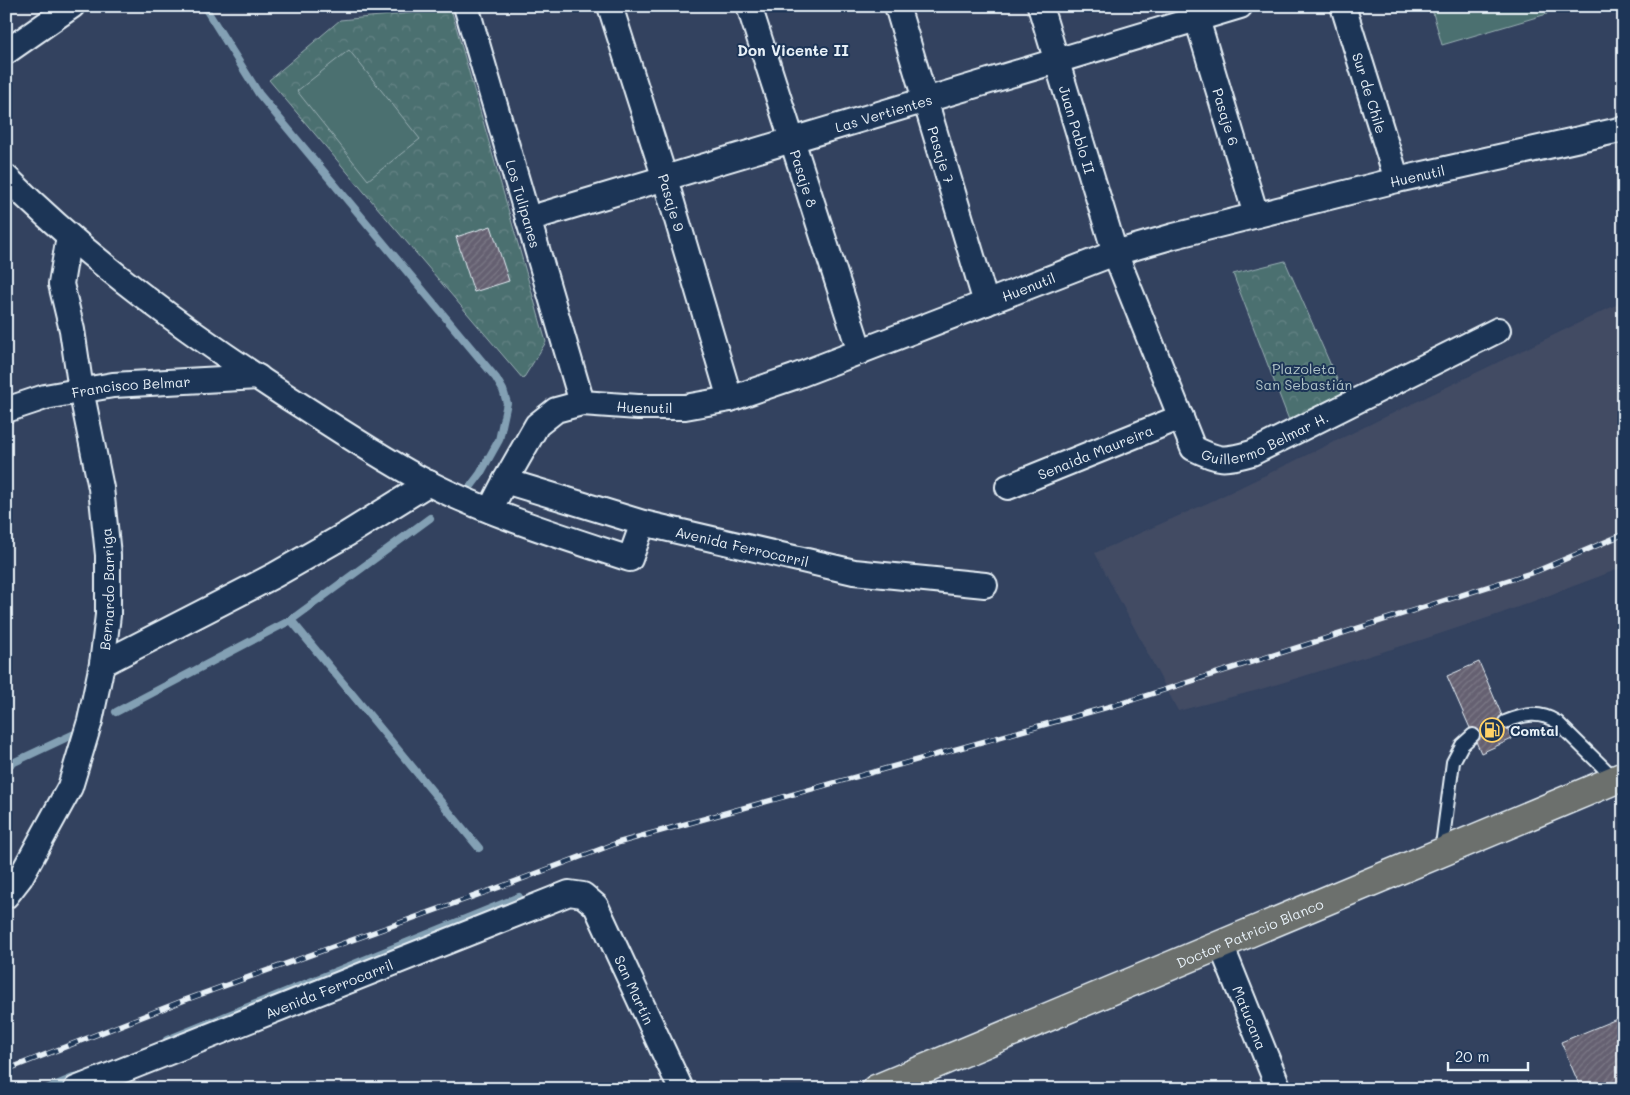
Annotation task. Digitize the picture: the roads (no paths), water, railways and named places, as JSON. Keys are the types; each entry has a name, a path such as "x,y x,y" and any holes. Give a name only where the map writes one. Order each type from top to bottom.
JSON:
{"main road":[{"name":"Doctor Patricio Blanco","path":"876,1089 1620,778"}],"street":[{"path":"6,52 72,6"},
{"name":"Los Tulipanes","path":"466,6 582,403"},
{"name":"Pasaje 9","path":"610,6 665,178 730,399"},
{"name":"Pasaje 8","path":"748,6 860,352"},
{"name":"Pasaje 7","path":"897,6 986,303"},
{"name":"Juan Pablo II","path":"1040,6 1115,253"},
{"name":"Las Vertientes","path":"528,220 1240,6"},
{"name":"Sur de Chile","path":"1343,6 1397,180"},
{"name":"Pasaje 6","path":"1197,19 1256,215"},
{"name":"Huenutil","path":"482,507 504,481 538,425 556,410 582,403 638,407 685,407 730,399 860,352 1115,253 1174,236 1397,180 1624,129"},
{"path":"6,177 69,236 177,321 258,377 370,450 438,487 482,507 558,536 630,559 643,524"},
{"name":"Bernardo Barriga","path":"6,896 20,878 70,787 90,721 102,664 108,615 108,555 101,488 81,390 72,330 61,284 69,236"},
{"name":"Guillermo Belmar H.","path":"1115,253 1193,448 1210,457 1230,459 1252,453 1498,330"},
{"name":"Francisco Belmar","path":"6,410 45,397 113,385 258,377"},
{"name":"Senaida Maureira","path":"1008,487 1181,417"},
{"name":"Avenida Ferrocarril","path":"504,481 643,524 854,572 986,585"},
{"path":"102,664 190,620 347,534 438,487"},
{"name":"Avenida Ferrocarril","path":"76,1089 102,1084 569,893 584,895"},
{"name":"San Martín","path":"584,895 596,906 681,1089"},
{"name":"Matucana","path":"1221,945 1279,1089"}],"lane":[{"path":"1504,722 1530,714 1550,718 1557,722 1620,778"},
{"path":"1440,853 1453,762 1462,745 1473,735"}],"waterway":[{"path":"204,6 259,94 496,378 503,390 507,403 499,440 480,474 468,490"},
{"path":"430,518 291,620 479,848"},
{"path":"116,712 291,620"},
{"path":"6,766 72,735"},
{"path":"167,1040 519,897"},
{"path":"47,1089 78,1076"}],"railway":[{"path":"6,1070 185,1000 617,843 1126,702 1537,571 1624,534"}],"place":[{"name":"Comtal","path":"1492,730"}],"district":[{"name":"Don Vicente II","path":"793,50"}],"park label":[{"name":"Plazoleta San Sebastián","path":"1304,376"}]}
